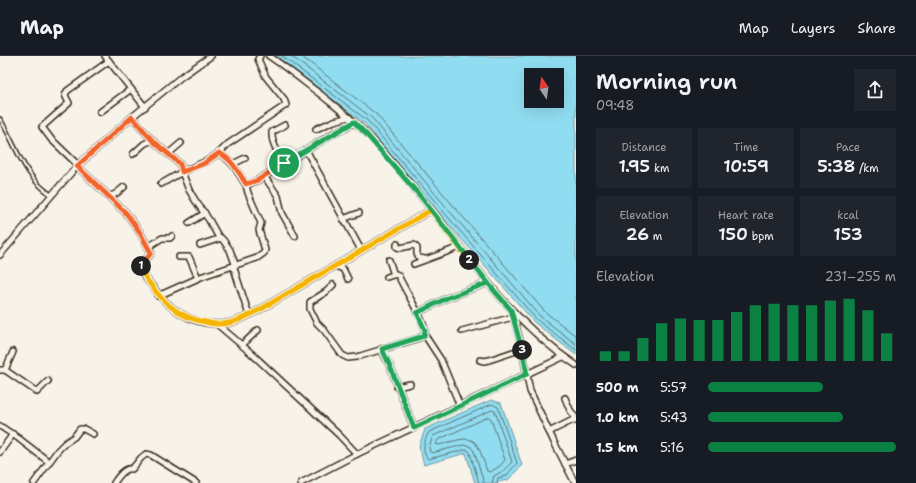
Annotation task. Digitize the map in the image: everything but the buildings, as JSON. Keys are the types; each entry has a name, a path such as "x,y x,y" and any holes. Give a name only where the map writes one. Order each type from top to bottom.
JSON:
{"street":[{"path":"105,56 145,107"},
{"path":"0,255 78,165 132,117 181,77 211,56"},
{"path":"161,184 182,172 203,164 219,153 228,144 286,105 284,99 263,71 258,59 260,56"},
{"path":"269,56 297,75 354,122 379,148 431,210 511,310 547,344 576,365"},
{"path":"109,61 67,91 65,96 69,103 42,127 51,139 132,221 151,253 142,263 141,270 158,296 180,314 193,319 217,324 232,322 249,315 431,210"},
{"path":"100,112 131,89"},
{"path":"132,117 152,140 180,164 190,193 205,213 218,236 230,250 235,264 234,268 236,275 249,315"},
{"path":"316,130 334,121 349,117"},
{"path":"246,184 264,176 354,122"},
{"path":"284,163 275,147 271,134 285,125"},
{"path":"133,154 144,144 152,140"},
{"path":"168,154 181,144"},
{"path":"306,150 361,250"},
{"path":"158,296 198,278 235,264 257,258 265,251 259,230 261,223 248,193 246,184 233,164 219,153"},
{"path":"233,164 245,158"},
{"path":"264,176 278,196 282,213 295,236"},
{"path":"109,197 124,187"},
{"path":"189,223 205,213"},
{"path":"343,219 359,213"},
{"path":"148,247 162,238 170,238 172,236"},
{"path":"200,245 221,238"},
{"path":"397,244 397,247 400,248 414,245 417,248 419,258 426,259"},
{"path":"414,264 460,247"},
{"path":"178,257 188,257 198,278"},
{"path":"389,260 394,275"},
{"path":"336,266 343,269 348,279"},
{"path":"387,277 398,275 425,330 424,334 441,360 460,406"},
{"path":"417,313 447,298 488,283"},
{"path":"333,285 326,292 310,302 310,309 317,323 324,330 342,355 348,358 357,357 419,338 424,336 424,334"},
{"path":"511,310 522,349 530,391 575,483"},
{"path":"462,331 513,317"},
{"path":"217,324 242,345 339,435 357,454"},
{"path":"242,345 258,330"},
{"path":"382,349 414,428"},
{"path":"480,360 489,360 522,349"},
{"path":"13,352 2,370 37,392 48,381"},
{"path":"301,483 357,454 563,357"},
{"path":"397,387 410,384"},
{"path":"549,432 575,420 575,417 565,398"},
{"path":"0,426 13,434 48,462"},
{"path":"34,483 48,462 63,445 74,437 80,429 84,429 93,434"},
{"path":"0,452 13,434"},
{"path":"114,483 126,469 132,469 146,454 151,455 196,483"},
{"path":"565,464 576,460"}],"lane":[{"path":"0,119 33,179 51,196"}],"water":[{"path":"276,56 576,56 576,355 535,323 445,220 365,124"},
{"path":"491,400 501,403 522,465 508,480 493,483 475,483 466,453 424,465 419,446 425,429"}],"route":[{"path":"132,117 152,140 180,164 182,167 182,172 203,164 219,153 226,157 234,166 246,184 258,180 284,163 354,122 421,197 511,310 522,349 527,374 414,428 382,349 424,336 425,330 417,313 447,298 488,283 454,240 431,210 261,309 232,322 217,324 199,321 180,314 158,296 141,270 142,263 151,252 139,231 126,213 77,166 132,117"}]}
